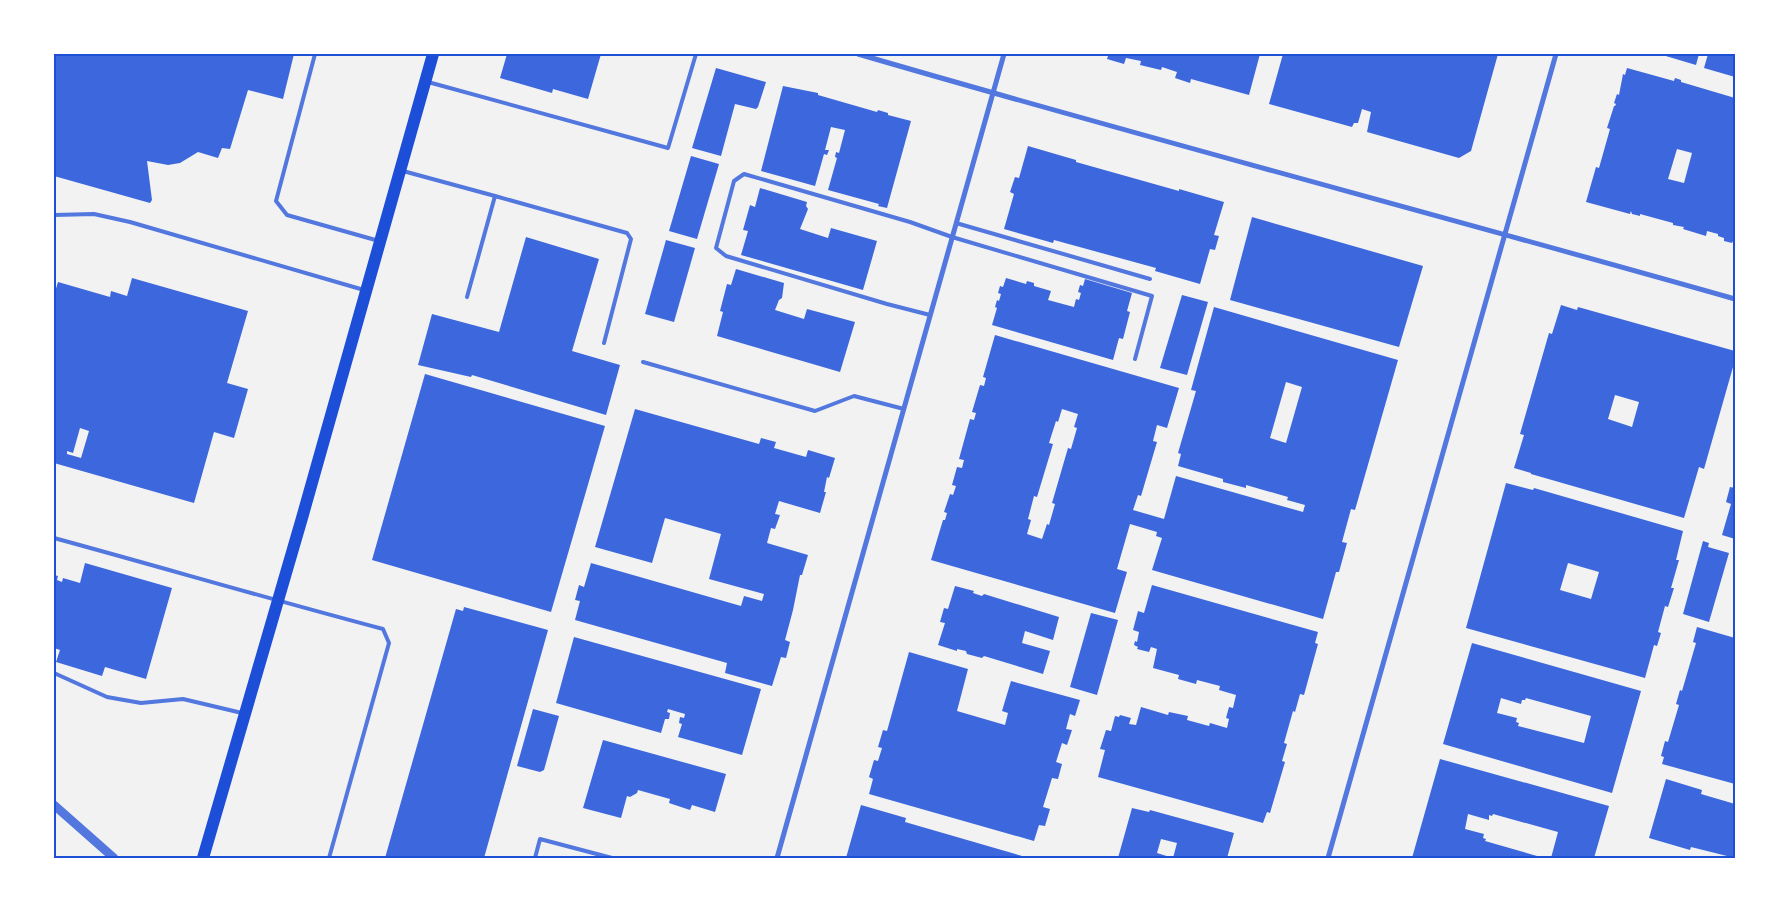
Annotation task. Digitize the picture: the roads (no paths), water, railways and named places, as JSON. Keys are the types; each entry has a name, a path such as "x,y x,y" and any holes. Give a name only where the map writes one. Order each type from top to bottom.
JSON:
{"main road":[{"path":"203,858 381,242 432,54"}],"street":[{"path":"858,54 1735,299"},
{"path":"777,858 1004,54"},
{"path":"1328,858 1556,54"},
{"path":"54,806 114,858"}],"lane":[{"path":"315,54 276,201 287,215 381,242"},
{"path":"425,81 668,148 696,54"},
{"path":"401,170 627,233 631,239 604,343"},
{"path":"930,315 726,256 716,248 734,181 744,174 910,222 952,237 1152,296 1135,359"},
{"path":"467,297 495,196"},
{"path":"54,215 94,214 130,222 366,290"},
{"path":"956,223 1150,279"},
{"path":"643,362 815,411 854,396 904,409"},
{"path":"54,538 213,582 277,602 383,629 389,643 329,858"},
{"path":"54,673 107,697 141,702 184,699 246,714"},
{"path":"535,858 540,839 612,858"}]}
